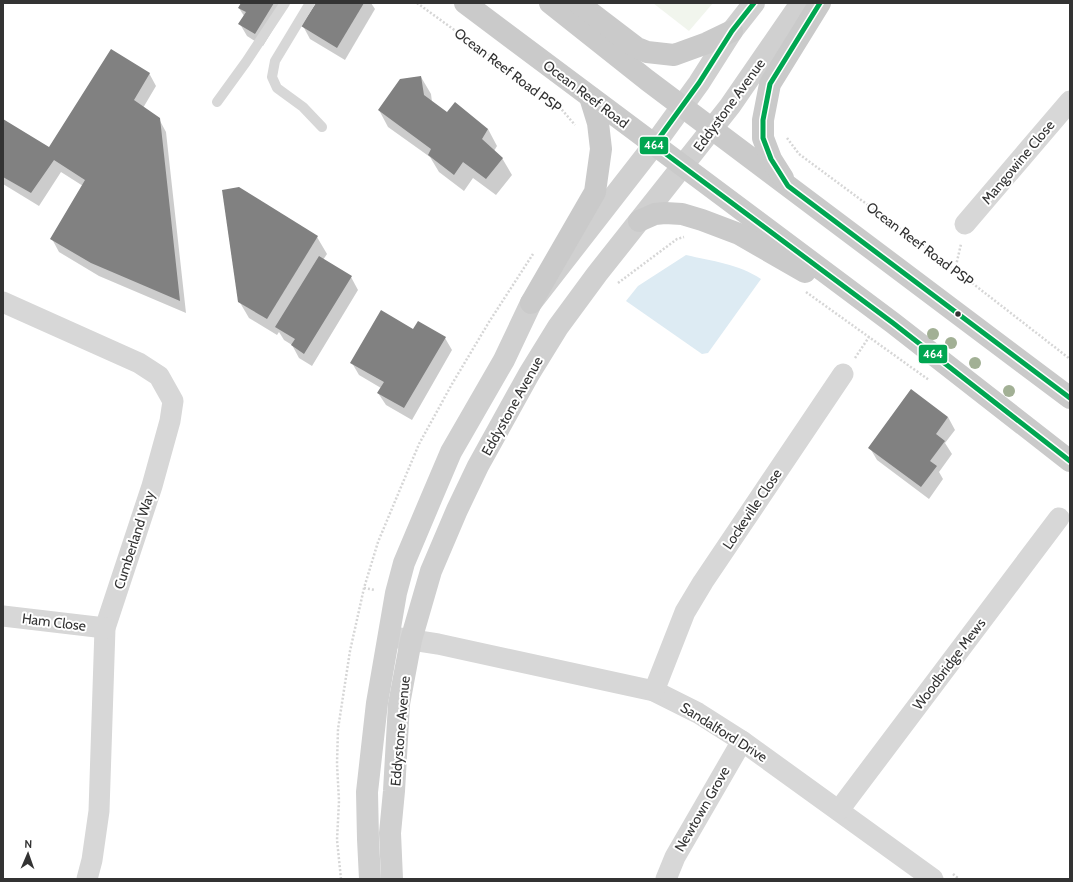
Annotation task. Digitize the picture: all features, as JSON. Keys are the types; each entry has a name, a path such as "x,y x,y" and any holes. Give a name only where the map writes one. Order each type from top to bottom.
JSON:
{"main road":[{"name":"Ocean Reef Road","path":"465,3 893,323 1070,461"},
{"path":"550,3 647,80 713,128 1070,398"},
{"path":"578,3 637,48 647,52 674,55 732,32"},
{"name":"Eddystone Avenue","path":"370,879 368,792 377,703 395,599 404,563 430,499 452,452 504,360 531,303 654,145 732,32 754,3"},
{"name":"Eddystone Avenue","path":"392,879 390,833 399,704 411,640 431,571 457,510 478,466 529,374 558,327 597,274 733,102 801,3"},
{"path":"788,186 772,159 763,138 764,120 770,84 820,3"},
{"path":"531,303 595,192 601,149 598,123 590,97"},
{"path":"639,221 655,214 682,214 739,234 893,323"},
{"path":"504,360 523,358 530,355 558,327"}],"street":[{"name":"Mangowine Close","path":"965,224 1070,101"},
{"name":"Cumberland Way","path":"3,302 139,363 159,376 173,401 170,421 152,486 105,628 99,811 92,860 86,879"},
{"name":"Lockeville Close","path":"654,692 685,612 699,588 843,374"},
{"name":"Woodbridge Mews","path":"839,810 1059,518"},
{"name":"Ham Close","path":"3,616 105,628"},
{"name":"Sandalford Drive","path":"388,636 438,644 654,692 698,713 742,741 933,879"},
{"name":"Newtown Grove","path":"666,879 675,857 742,741"}],"lane":[{"path":"217,102 246,62 285,3"},
{"path":"310,3 275,61 272,77 277,88 303,107 322,126"}],"path":[{"name":"Ocean Reef Road PSP","path":"417,3 557,104 574,123 576,130"},
{"name":"Ocean Reef Road PSP","path":"785,134 799,154 955,270 1070,359"},
{"path":"955,270 965,224"},
{"path":"616,285 677,239 688,236"},
{"path":"800,288 932,382"},
{"path":"843,374 869,337"}],"shaded area":[{"path":"653,3 713,3 689,31"},
{"path":"686,255 734,266 761,279 708,353 702,354 626,301 638,286"}],"building":[{"path":"241,3 274,3 255,34 238,24 246,12 238,8"},
{"path":"316,3 364,3 337,48 301,26"},
{"path":"111,49 150,73 134,100 160,118 180,301 91,263 50,239 85,180 54,160 31,193 3,177 3,119 49,147"},
{"path":"421,76 424,95 447,112 455,102 488,129 482,139 503,158 486,179 463,162 454,175 428,155 431,149 378,110 400,79"},
{"path":"239,187 318,236 267,319 238,302 222,190"},
{"path":"319,256 352,276 304,354 291,345 295,339 275,327"},
{"path":"381,310 413,329 418,321 446,337 404,408 377,393 384,382 350,363"},
{"path":"911,389 948,417 936,434 945,441 930,461 937,466 921,487 868,448"}],"transit line":[{"name":"464","path":"754,3 732,31 699,83 654,145 893,323 1070,461"},
{"name":"464","path":"820,3 770,84 763,120 763,138 771,159 788,186 1070,398"}]}
